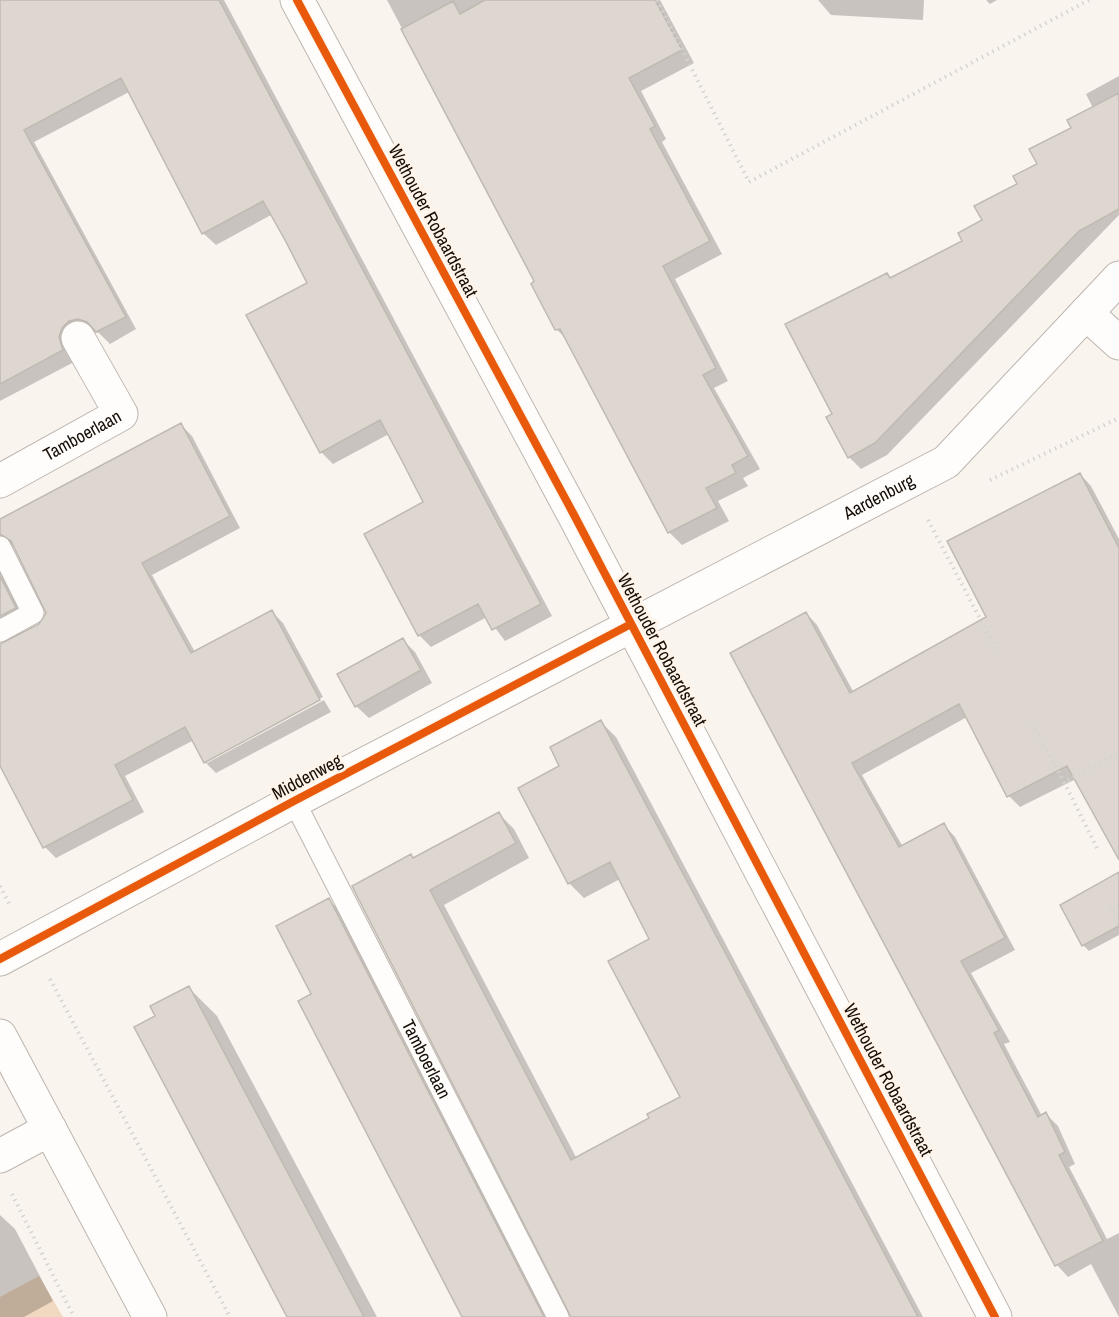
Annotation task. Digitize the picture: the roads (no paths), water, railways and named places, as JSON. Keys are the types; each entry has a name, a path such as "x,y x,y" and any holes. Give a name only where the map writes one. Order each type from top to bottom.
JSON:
{"street":[{"name":"Wethouder Robaardstraat","path":"297,0 631,624 995,1317"},
{"name":"Aardenburg","path":"631,624 946,462 1119,278"},
{"path":"1086,313 1119,343"},
{"name":"Tamboerlaan","path":"0,481 121,414 78,338"},
{"name":"Middenweg","path":"0,959 631,624"},
{"path":"0,1036 150,1317"},
{"path":"0,1156 50,1129"}],"lane":[{"path":"0,547 33,613 0,631"},
{"name":"Tamboerlaan","path":"294,801 558,1317"}]}
